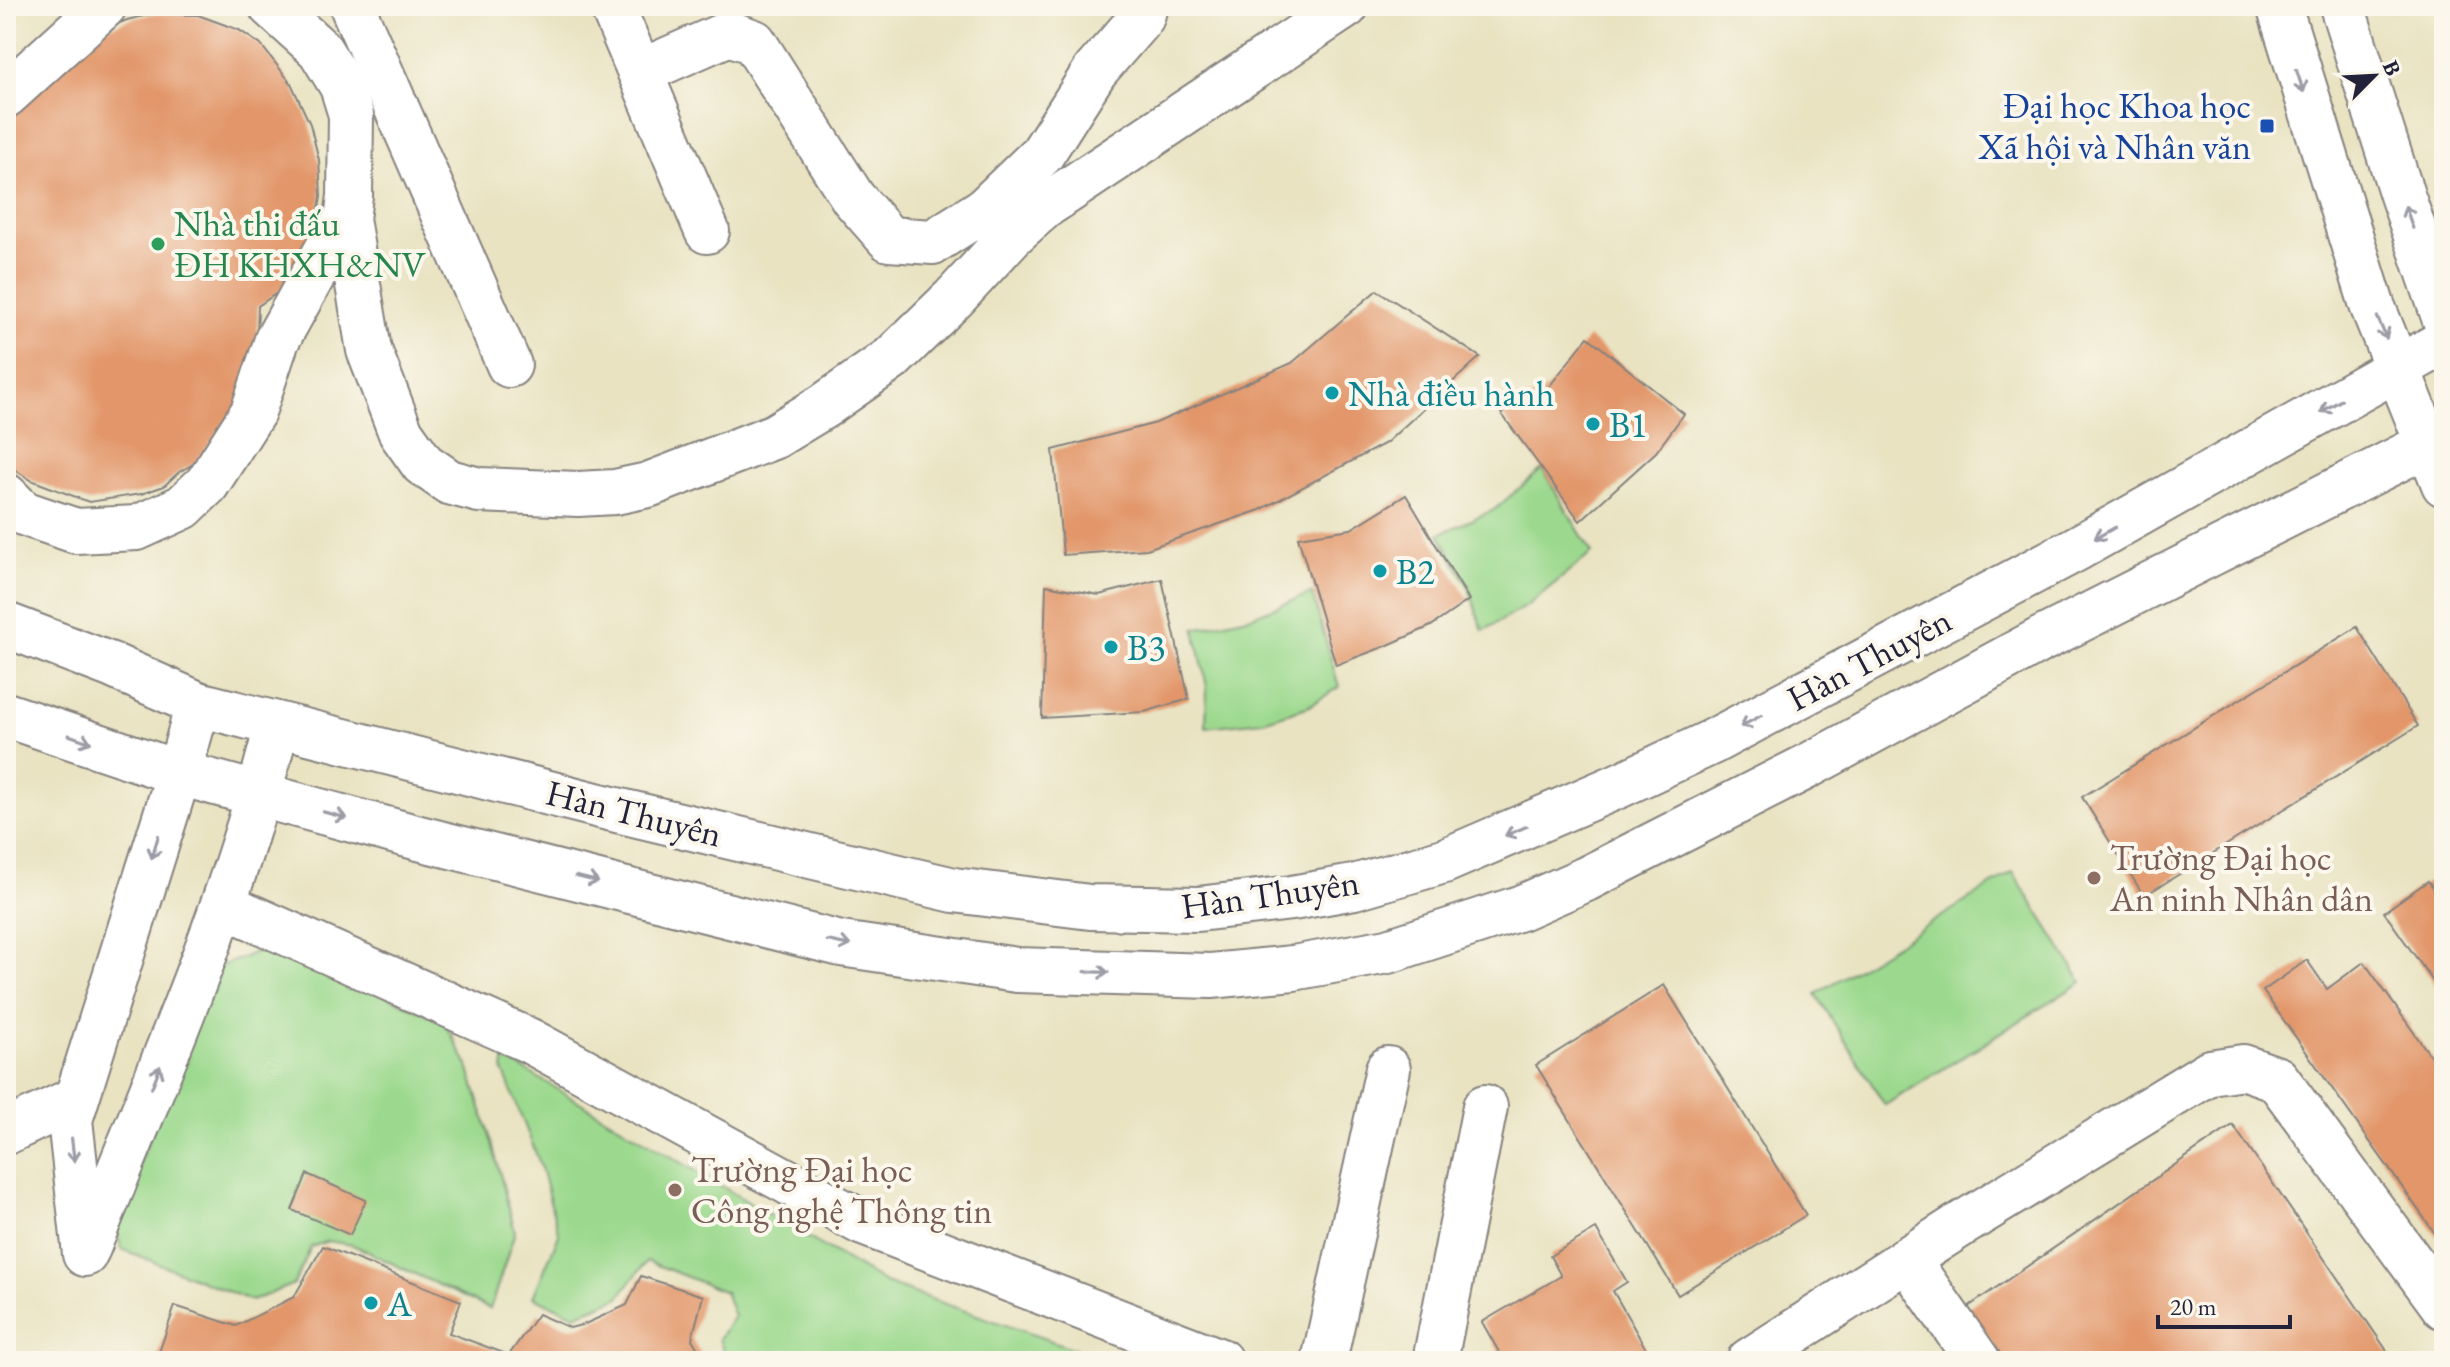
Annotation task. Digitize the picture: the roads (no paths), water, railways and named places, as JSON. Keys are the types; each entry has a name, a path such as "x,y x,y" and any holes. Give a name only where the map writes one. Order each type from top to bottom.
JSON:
{"street":[{"path":"6,95 104,6"},
{"path":"271,6 320,50 342,86 351,115 347,219 369,350 401,433 423,464 449,482 479,490 578,494 615,492 648,485 775,436 824,406 891,359 954,298 1012,235 1045,206 1346,6"},
{"path":"352,6 509,365"},
{"path":"612,6 707,231"},
{"path":"640,72 729,33 754,42 853,198 889,239 933,242 985,209 1042,154 1095,71 1142,17 1145,6"},
{"path":"2279,6 2372,305 2435,440 2444,484"},
{"path":"2342,6 2444,317"},
{"path":"6,496 23,513 76,531 137,528 183,507 207,484 253,412 277,340 347,219"},
{"name":"Hàn Thuyên","path":"6,625 111,665 198,704 954,890 1090,907 1198,909 1354,887 1444,861 1552,816 1712,742 2076,549 2444,342"},
{"name":"Hàn Thuyên","path":"6,715 179,773 419,838 841,944 1017,970 1211,976 1293,968 1388,951 1520,908 1586,879 1806,767 2040,640 2435,440"},
{"path":"198,704 70,1120 85,1254 224,905 260,794 277,725"},
{"path":"224,905 530,1041 861,1222 1194,1357"},
{"path":"1749,1361 1907,1259 2210,1072 2243,1067 2277,1079 2444,1307"},
{"path":"1324,1361 1388,1069"},
{"path":"6,1132 76,1099"},
{"path":"1435,1361 1485,1107"},
{"path":"1907,1259 1978,1361"}],"place":[{"name":"Đại học Khoa học Xã hội và Nhân văn","path":"2267,126"},
{"name":"Nhà thi đấu ĐH KHXH&NV","path":"158,244"},
{"name":"Nhà điều hành","path":"1332,393"},
{"name":"B1","path":"1593,424"},
{"name":"B2","path":"1380,571"},
{"name":"B3","path":"1111,647"},
{"name":"Trường Đại học An ninh Nhân dân","path":"2094,878"},
{"name":"Trường Đại học Công nghệ Thông tin","path":"675,1190"},
{"name":"A","path":"371,1303"}]}
